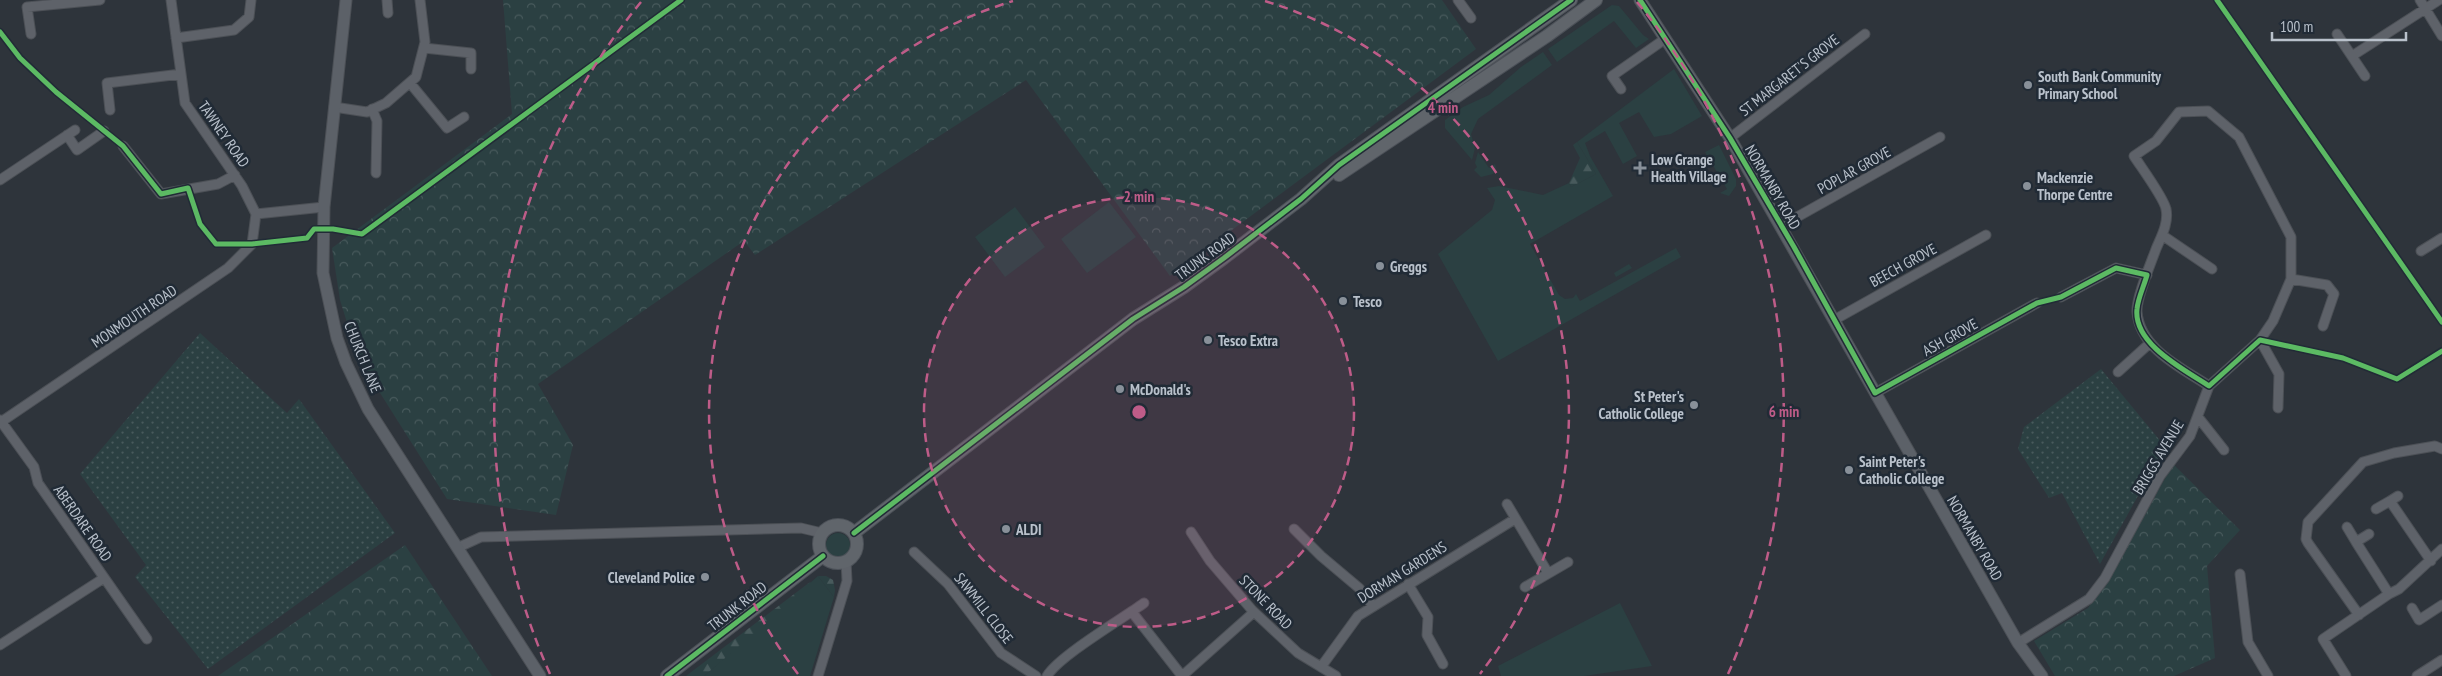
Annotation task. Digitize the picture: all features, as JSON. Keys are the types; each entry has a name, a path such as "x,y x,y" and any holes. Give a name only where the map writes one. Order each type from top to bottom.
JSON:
{"main road":[{"name":"TRUNK ROAD","path":"854,533 1133,319 1184,287 1300,200 1339,165 1571,0"},
{"path":"1300,200 1482,80 1596,0"},
{"path":"838,525 844,526 854,533 857,549 846,561 834,563 823,556 819,545 822,533 826,529 838,525"},
{"name":"TRUNK ROAD","path":"667,676 823,556"}],"street":[{"path":"31,34 27,7 100,0"},
{"name":"TAWNEY ROAD","path":"170,0 185,103 235,175 256,214"},
{"path":"176,38 234,30 249,17 251,0"},
{"name":"CHURCH LANE","path":"346,0 324,207 323,273 337,338 346,363 368,409 540,676"},
{"path":"387,0 388,13"},
{"path":"334,107 367,112 386,103 416,78 426,42 420,0"},
{"path":"1458,0 1471,18"},
{"name":"NORMANBY ROAD","path":"1640,0 1730,138 2018,643 2042,676"},
{"path":"2420,0 2442,36"},
{"path":"2352,56 2439,0"},
{"name":"ST MARGARET'S GROVE","path":"1730,138 1864,34"},
{"path":"2337,34 2365,76"},
{"path":"1621,89 1612,76 1665,39"},
{"path":"424,48 471,53 471,69"},
{"path":"110,110 107,83 181,74"},
{"path":"410,82 447,128 464,117"},
{"path":"372,109 377,122 376,173"},
{"name":"BRIGGS AVENUE","path":"2018,643 2089,599 2105,578 2160,476 2190,436 2209,386 2260,340 2273,321 2291,279 2291,237 2239,137 2208,112 2180,112 2156,141 2134,156 2166,208 2165,230 2162,235"},
{"path":"0,180 71,133 77,150 104,131"},
{"name":"POPLAR GROVE","path":"1781,226 1940,137"},
{"path":"123,146 161,194 218,184 235,175"},
{"path":"256,214 324,207"},
{"name":"MONMOUTH ROAD","path":"0,421 228,268 252,244 256,214"},
{"name":"BEECH GROVE","path":"1834,320 1986,235"},
{"path":"2209,386 2166,357 2150,343 2140,325 2137,310 2147,275 2162,235 2212,269"},
{"path":"2421,251 2442,238"},
{"path":"2061,297 2116,268 2147,275"},
{"path":"2291,279 2327,285 2334,294 2323,326"},
{"name":"ASH GROVE","path":"1875,393 2037,303"},
{"path":"2260,340 2279,374 2278,408"},
{"path":"2118,372 2150,343"},
{"path":"2198,418 2224,450"},
{"name":"ABERDARE ROAD","path":"0,421 34,467 38,483 147,638"},
{"path":"2359,615 2308,543 2306,539 2308,522 2363,462 2394,453 2435,446 2442,449"},
{"path":"2376,509 2394,498 2431,561"},
{"path":"1508,504 1548,573"},
{"name":"DORMAN GARDENS","path":"1321,667 1358,616 1515,519"},
{"path":"2346,527 2389,594"},
{"path":"457,548 482,537 801,528 822,533"},
{"path":"1294,529 1321,556 1359,588 1372,606"},
{"name":"STONE ROAD","path":"1191,532 1210,561 1254,612 1298,653 1336,676"},
{"path":"2356,542 2369,534"},
{"path":"2346,676 2323,639 2399,589 2442,549"},
{"name":"SAWMILL CLOSE","path":"914,552 948,584 1001,653 1036,676"},
{"path":"818,676 847,581 846,561"},
{"path":"1525,587 1568,562"},
{"path":"2240,574 2248,642 2268,676"},
{"path":"0,645 104,578"},
{"path":"1408,584 1428,617 1427,635 1443,664"},
{"path":"1048,676 1050,671 1071,655 1144,603"},
{"path":"2412,608 2419,620 2442,605"},
{"path":"1132,612 1182,676 1254,612"},
{"path":"2417,676 2442,660"}],"green space":[{"path":"503,0 1442,0 1476,49 1170,276 1026,80 755,255 744,241 538,384 573,445 556,515 447,499 358,358 340,300 332,248 512,114"},
{"path":"1612,5 1619,6 1643,35 1649,39 1636,48 1614,21 1557,62 1548,49"},
{"path":"1543,52 1552,65 1478,119 1471,134 1475,148 1472,160 1445,128 1445,120 1463,107 1489,95 1521,67"},
{"path":"1674,69 1702,116 1671,134 1654,137 1639,112 1619,123 1637,156 1623,164 1605,131 1585,143 1590,156 1613,196 1530,244 1559,295 1565,299 1573,298 1576,294 1580,301 1676,248 1681,257 1498,361 1438,254 1492,210 1495,200 1487,188 1499,186 1543,195 1569,183 1571,187 1596,174 1577,142"},
{"path":"1577,142 1596,174 1571,187 1569,183 1580,158 1573,145"},
{"path":"1719,145 1736,179 1736,186 1729,196 1720,193 1727,189 1705,152"},
{"path":"1478,152 1489,168 1495,164 1496,168 1493,174 1481,177 1474,170 1477,167 1475,163"},
{"path":"1109,202 1136,237 1087,273 1061,239"},
{"path":"1015,207 1045,247 1005,277 975,237"},
{"path":"1629,264 1632,268 1616,277 1614,273"},
{"path":"200,333 287,413 299,399 395,533 208,669 135,577 146,565 80,474"},
{"path":"2101,369 2167,449 2148,478 2100,564 2062,493 2049,498 2018,449 2024,427"},
{"path":"2173,464 2240,530 2207,566 2215,658 2174,676 2055,676 2034,641 2088,608 2110,578"},
{"path":"838,533 846,537 850,545 846,553 838,557 830,553 826,545 830,537"},
{"path":"405,545 492,676 218,676"},
{"path":"818,576 834,597 810,676 704,676"},
{"path":"818,576 826,576 833,580 834,597"},
{"path":"810,582 812,584 704,676 686,676"},
{"path":"1620,603 1652,666 1584,676 1501,676 1498,666"}],"cycle path":[{"path":"0,32 20,58 56,92 123,146 161,194 188,188 200,224 216,244 252,244 307,238 314,229 333,229 362,234 681,0"},
{"path":"854,533 1133,319 1184,287 1224,258 1301,199 1339,165 1571,0"},
{"path":"1640,0 1730,138 1794,247 1875,393 2037,303 2061,297 2116,268 2147,275 2137,309 2138,322 2143,334 2163,355 2209,386 2260,340 2343,358 2397,379 2442,351"},
{"path":"2217,0 2442,322"},
{"path":"667,676 823,556"}],"place":[{"name":"South Bank Community Primary School","path":"2028,85"},
{"name":"Low Grange Health Village","path":"1640,168"},
{"name":"Mackenzie Thorpe Centre","path":"2027,186"},
{"name":"Greggs","path":"1380,266"},
{"name":"Tesco","path":"1343,301"},
{"name":"Tesco Extra","path":"1208,340"},
{"name":"McDonald's","path":"1120,389"},
{"name":"St Peter's Catholic College","path":"1694,405"},
{"name":"Saint Peter's Catholic College","path":"1849,470"},
{"name":"ALDI","path":"1006,529"},
{"name":"Cleveland Police","path":"705,577"}]}
